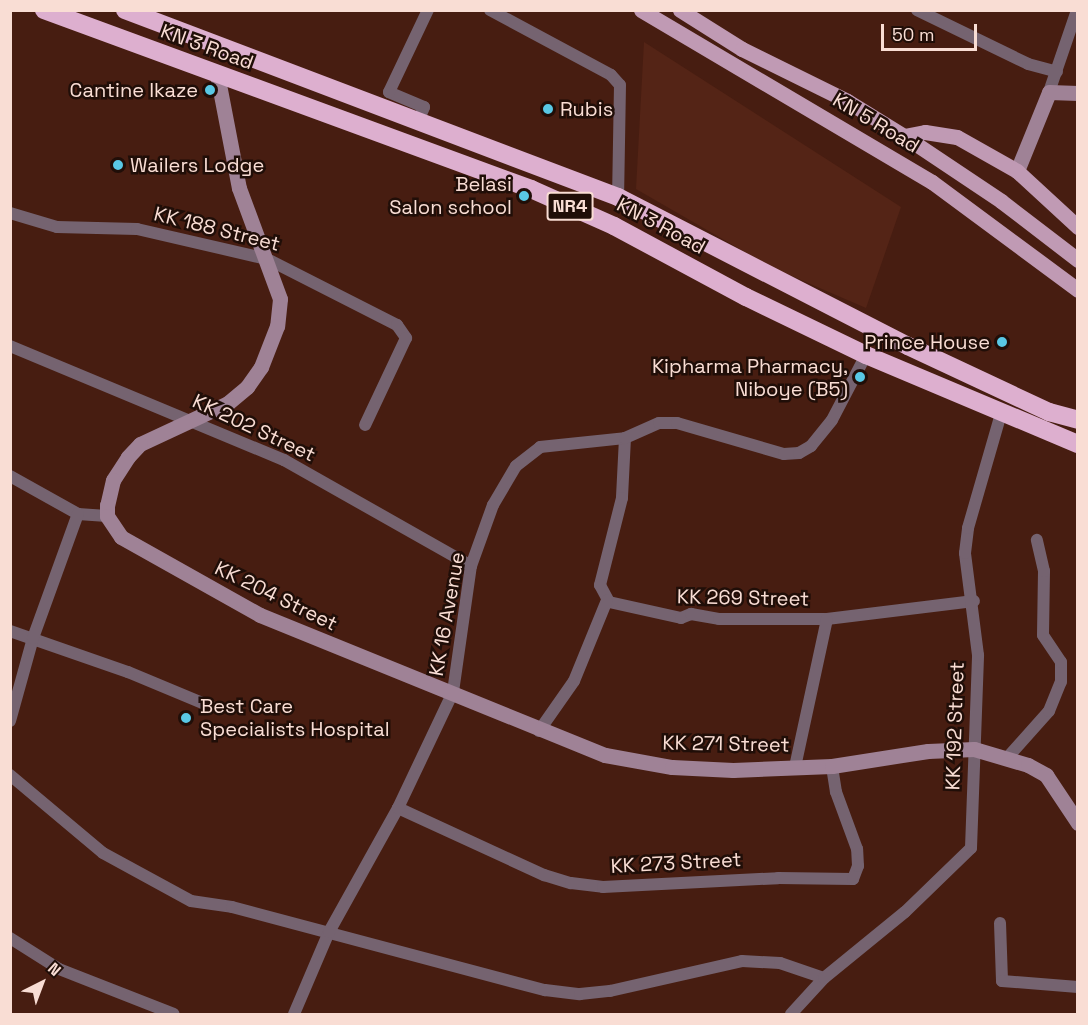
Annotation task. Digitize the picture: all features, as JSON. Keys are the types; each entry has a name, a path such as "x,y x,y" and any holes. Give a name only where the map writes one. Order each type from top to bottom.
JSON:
{"highway":[{"name":"KN 3 Road","path":"44,10 445,156 608,223 746,297 867,356 1077,444"},
{"name":"KN 3 Road","path":"125,10 618,197 726,256 1049,412 1077,420"},
{"path":"608,223 618,197"},
{"path":"1049,412 1077,409"}],"main road":[{"name":"KN 5 Road","path":"641,10 932,182 1077,290"},
{"name":"KN 5 Road","path":"680,10 741,49 847,101 904,136 1000,201 1077,260"},
{"path":"904,136 925,132 957,137 1017,171 1077,227"}],"street":[{"path":"419,120 424,107 389,92 428,10"},
{"path":"490,10 611,75 620,85 618,197"},
{"path":"917,10 939,16 1028,64 1057,72"},
{"path":"1017,171 1057,72 1077,10"},
{"path":"10,476 78,514 107,510 113,480 140,444 228,403 247,387 261,367 279,313 280,299 267,258 239,188 217,74"},
{"path":"1049,93 1077,93"},
{"name":"KK 188 Street","path":"10,213 57,227 137,230 267,258 334,290 402,331 406,338 365,425"},
{"name":"KK 202 Street","path":"10,346 284,460 471,566"},
{"name":"KK 16 Avenue","path":"294,1014 328,932 398,808 453,692 471,566 493,505 525,456 540,447 625,438 659,423 677,423 783,454 799,453 811,446 832,420 867,356"},
{"name":"KK 192 Street","path":"791,1014 824,978 905,912 970,850 978,655 974,601 965,553 968,528 1001,414"},
{"path":"539,731 574,681 607,600 600,585 622,498 625,438"},
{"name":"KK 204 Street","path":"107,510 121,537 133,546 260,615 331,647 453,692"},
{"path":"10,721 33,638 78,514"},
{"path":"1007,758 1049,711 1061,682 1061,662 1043,635 1044,571 1037,540"},
{"name":"KK 269 Street","path":"607,600 681,618 691,614 719,619 827,619 974,601"},
{"path":"795,768 827,619"},
{"path":"10,631 212,707"},
{"name":"KK 271 Street","path":"453,692 539,731 605,755 672,767 832,766 928,751 974,749 1007,758 1046,775 1077,823"},
{"name":"KK 273 Street","path":"398,808 544,875 571,883 603,886 778,878 853,879 858,866 857,849 836,792 832,766"},
{"path":"10,775 103,853 156,884 191,901 232,907 545,990 580,994 610,991 742,961 780,963 824,978"},
{"path":"1000,923 1002,981 1077,987"},
{"path":"10,938 59,969 174,1014"}],"shaded area":[{"path":"644,42 901,207 866,308 771,267 636,189"}],"place":[{"name":"Cantine Ikaze","path":"210,90"},
{"name":"Rubis","path":"548,109"},
{"name":"Wailers Lodge","path":"118,165"},
{"name":"Belasi Salon school","path":"524,196"},
{"name":"Prince House","path":"1002,342"},
{"name":"Kipharma Pharmacy, Niboye (B5)","path":"860,377"},
{"name":"Best Care Specialists Hospital","path":"186,718"}]}
